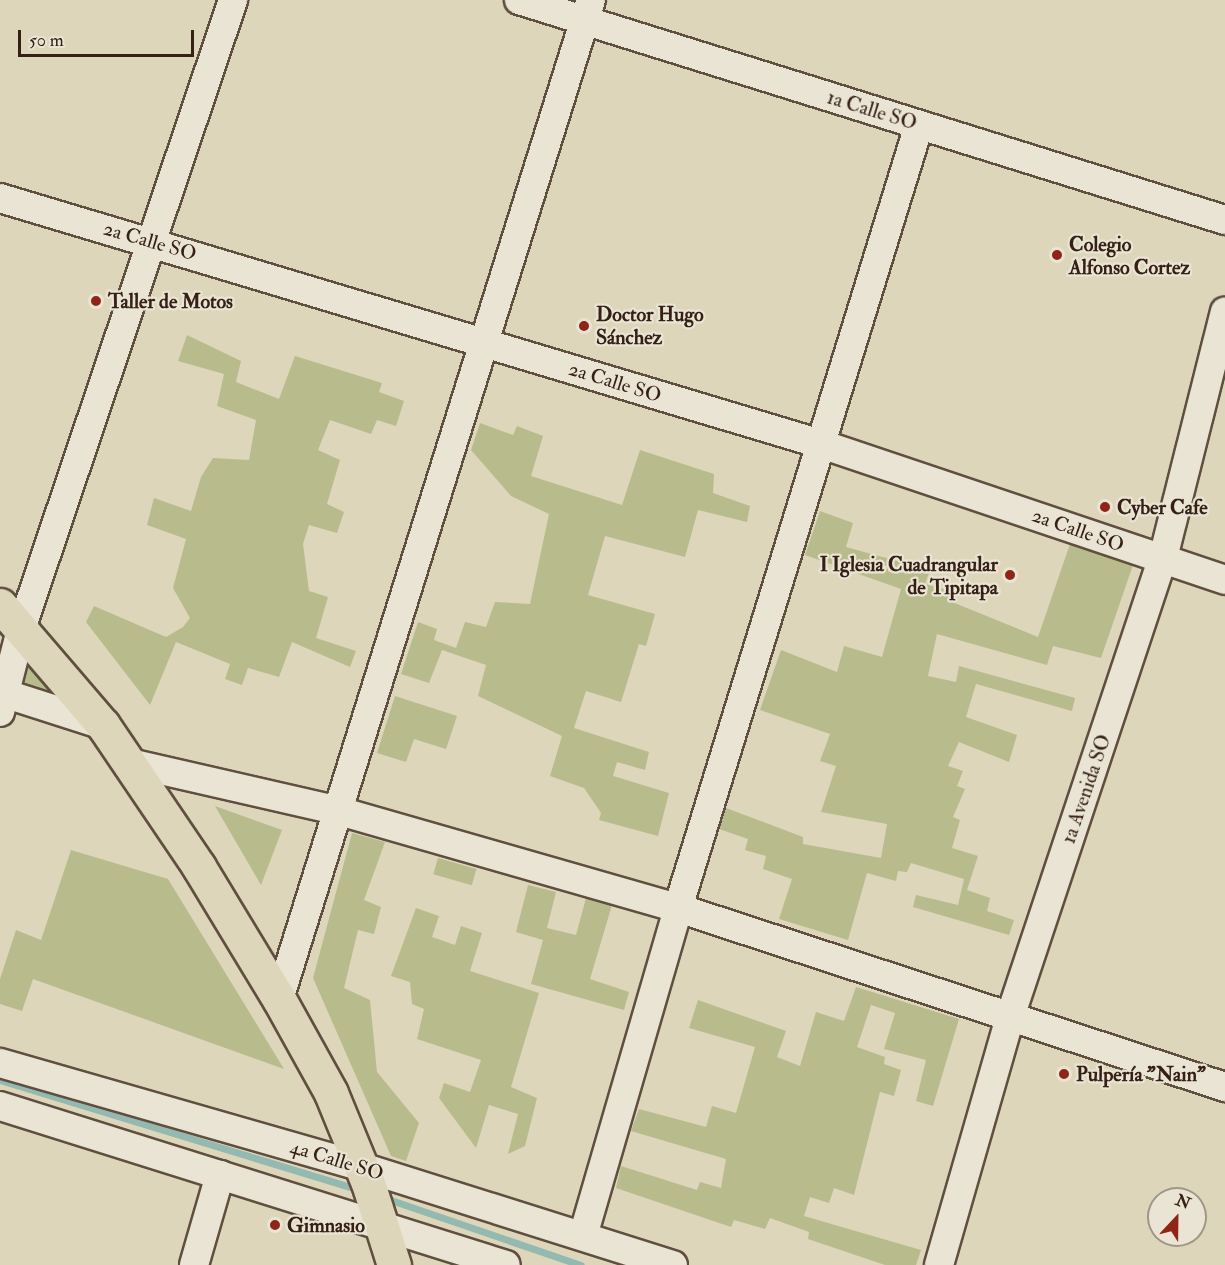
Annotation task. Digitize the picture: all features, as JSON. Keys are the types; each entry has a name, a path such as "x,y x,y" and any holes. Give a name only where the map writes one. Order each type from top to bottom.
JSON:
{"highway":[{"path":"11,615 103,725 130,763 279,999 331,1093 372,1196 394,1265"}],"street":[{"path":"103,725 2,699 11,615 149,241 232,0"},
{"name":"1a Calle SO","path":"519,0 588,10 919,124 1225,220"},
{"path":"279,999 588,10"},
{"path":"583,1236 678,908 919,124"},
{"name":"2a Calle SO","path":"0,198 821,444 1225,580"},
{"name":"1a Avenida SO","path":"939,1265 1010,1017 1163,558 1225,312"},
{"path":"130,763 339,811 678,908 1225,1087"},
{"name":"4a Calle SO","path":"0,1063 372,1196 583,1236 673,1265"},
{"path":"0,1106 220,1175 372,1196 506,1265"},
{"path":"194,1265 220,1175"}],"green space":[{"path":"187,335 241,361 236,382 279,399 295,356 382,383 379,392 404,401 396,426 377,420 371,434 330,420 318,450 340,460 327,504 344,512 337,533 309,525 303,544 309,591 328,597 316,638 356,651 350,667 292,642 279,677 248,668 242,685 225,679 230,664 176,642 150,705 86,622 94,606 166,637 183,627 190,618 173,588 186,539 147,525 154,498 191,511 201,477 213,458 249,460 256,420 217,406 224,374 178,361"},
{"path":"480,423 513,435 517,426 543,436 531,476 622,505 640,450 714,474 713,493 750,506 747,522 698,510 685,557 605,536 588,595 655,614 646,646 639,644 621,702 586,691 574,728 649,752 645,770 617,762 613,776 669,793 658,836 599,820 601,813 584,788 550,776 562,736 478,696 486,665 442,650 429,683 401,674 418,622 437,629 434,640 456,648 465,622 486,627 495,602 530,604 549,514 511,496 471,450"},
{"path":"820,511 853,523 846,547 930,570 925,584 955,592 952,602 1038,637 1070,544 1133,565 1101,658 1053,646 1047,665 937,634 928,676 956,682 959,666 1075,698 1072,711 976,684 966,717 1017,735 1009,762 959,742 948,766 963,771 957,786 965,789 953,817 960,820 952,848 978,856 967,890 990,898 987,911 1014,920 1009,935 913,907 916,895 958,905 964,879 911,863 907,872 898,871 896,881 867,873 848,940 779,919 792,879 763,869 766,856 745,850 748,839 719,829 726,808 803,837 803,844 881,858 887,824 821,812 836,766 820,761 830,734 760,710 781,650 837,672 844,646 882,657 901,589 805,555"},
{"path":"30,662 68,702 20,688"},
{"path":"395,696 457,716 446,749 414,739 406,762 377,753"},
{"path":"215,806 282,830 261,885"},
{"path":"352,833 385,842 364,900 381,907 374,934 358,930 344,988 370,1000 377,1072 419,1123 406,1161 391,1156 313,978"},
{"path":"71,850 168,879 284,1069 33,979 22,1011 0,1004 0,979 16,930 41,940"},
{"path":"438,858 476,869 472,885 433,874"},
{"path":"528,885 556,892 547,928 576,935 586,898 612,905 590,979 629,992 624,1010 531,984 543,940 516,932"},
{"path":"416,908 439,916 432,937 455,945 461,926 482,933 470,971 539,993 511,1087 537,1098 525,1146 508,1154 518,1114 489,1105 476,1148 439,1098 444,1083 470,1092 481,1060 417,1039 424,1009 412,1004 410,982 391,976"},
{"path":"856,987 959,1019 933,1106 916,1101 926,1060 884,1049 895,1013 871,1005 857,1047 885,1057 884,1064 901,1070 894,1096 880,1092 854,1195 834,1188 829,1203 810,1197 804,1216 921,1250 916,1265 885,1265 808,1239 809,1232 770,1218 765,1229 734,1220 731,1227 616,1188 621,1166 697,1190 700,1182 721,1188 726,1159 631,1131 639,1109 706,1127 712,1106 736,1113 755,1047 689,1028 698,1000 786,1031 777,1057 800,1066 816,1012 844,1021"}],"waterway":[{"path":"0,1080 360,1190"},
{"path":"382,1197 581,1265"}],"place":[{"name":"Colegio Alfonso Cortez","path":"1057,255"},
{"name":"Taller de Motos","path":"96,301"},
{"name":"Doctor Hugo Sánchez","path":"584,326"},
{"name":"Cyber Cafe","path":"1105,507"},
{"name":"I Iglesia Cuadrangular de Tipitapa","path":"1010,575"},
{"name":"Pulpería \"Nain\"","path":"1064,1074"},
{"name":"Gimnasio","path":"275,1225"}]}
